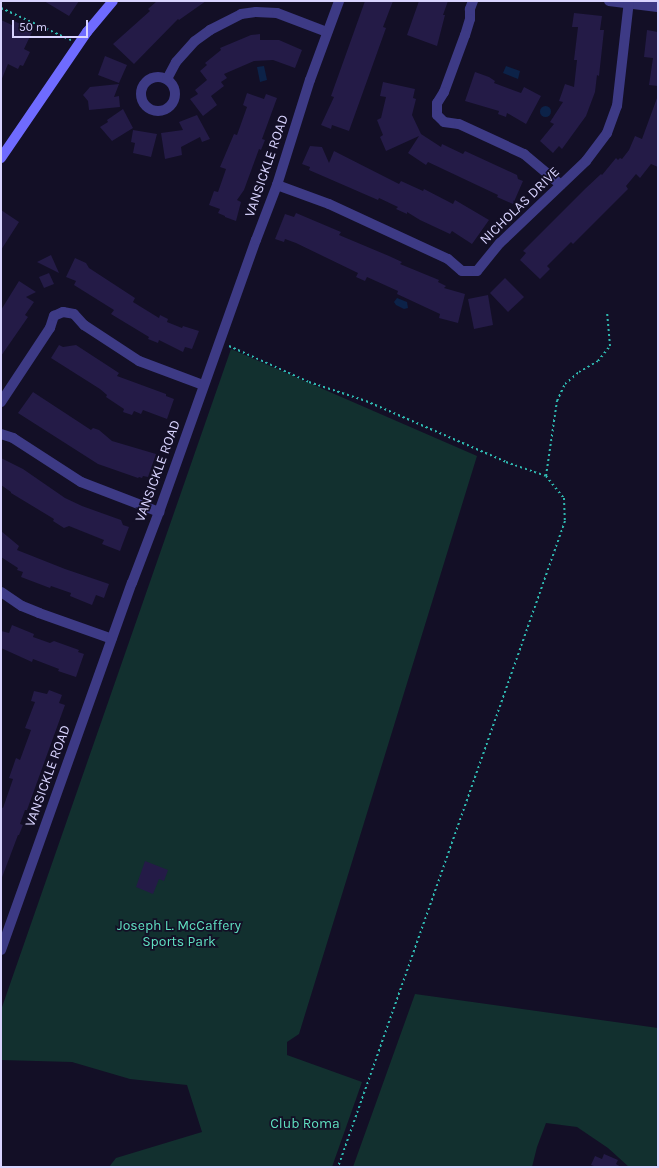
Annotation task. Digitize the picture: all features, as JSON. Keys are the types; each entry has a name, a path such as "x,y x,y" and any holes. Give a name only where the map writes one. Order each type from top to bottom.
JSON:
{"main road":[{"path":"1,158 79,44 113,1"}],"street":[{"name":"VANSICKLE ROAD","path":"1,950 159,512 203,385 277,185 327,32 339,1"},
{"path":"473,1 470,10 470,19 444,92 437,103 437,115 444,122 459,124 524,154 561,185"},
{"path":"609,1 629,2 658,7"},
{"name":"NICHOLAS DRIVE","path":"277,185 330,204 448,259 462,272 470,272 481,268 500,243 561,185 594,151 612,124 617,106 629,2"},
{"path":"167,79 176,62 199,38 227,20 247,12 276,13 327,32"},
{"path":"1,402 50,328 54,316 63,312 74,314 84,325 139,361 203,385"},
{"path":"1,434 13,438 81,482 159,512"},
{"path":"1,592 22,606 112,639"}],"path":[{"path":"1,8 79,44"},
{"path":"546,476 557,401 565,384 579,372 598,361 610,346 607,313"},
{"path":"219,342 309,382 366,402 506,462 546,476 564,498 565,521 338,1167"}],"green space":[{"name":"Joseph L. McCaffery Sports Park","path":"231,349 477,456 299,1034 287,1042 287,1055 362,1082 332,1167 109,1167 116,1158 202,1132 187,1085 130,1079 72,1062 1,1060 1,1010"},
{"path":"415,994 658,1028 658,1161 656,1167 629,1167 608,1148 577,1127 546,1123 537,1147 532,1167 353,1167"}],"water":[{"path":"264,66 267,80 260,82 257,67"},
{"path":"506,66 520,71 518,79 503,73"},
{"path":"545,105 549,107 551,111 549,115 545,117 541,115 539,111 541,107"},
{"path":"397,298 407,302 408,308 404,309 396,305 394,302"}],"building":[{"path":"44,1 79,1 69,16"},
{"path":"157,1 206,1 179,20 178,19 134,64 113,44 150,11 148,9"},
{"path":"365,1 393,1 383,27 386,28 349,131 332,125 331,129 321,125 334,97 331,96"},
{"path":"419,1 448,1 443,15 445,15 437,46 407,35"},
{"path":"574,13 602,16 600,30 604,30 599,76 597,75 595,92 586,116 562,149 559,146 553,153 540,141 554,124 550,122 563,102 559,101 565,84 574,87 577,60 574,60 578,27 572,27"},
{"path":"1,20 12,25 14,21 33,30 24,49 30,52 23,66 20,65 18,69 8,64 1,81"},
{"path":"647,30 658,32 658,86 649,85 653,58 644,57"},
{"path":"260,34 260,40 279,40 302,50 295,68 273,60 254,61 224,74 227,78 221,82 224,86 211,96 217,105 203,116 190,99 198,94 195,90 207,80 200,71 207,65 205,63 221,50 220,48 251,35"},
{"path":"105,56 127,65 119,83 98,75"},
{"path":"475,72 489,77 495,81 494,83 521,93 524,87 541,96 526,124 507,113 506,117 498,114 499,111 465,101"},
{"path":"383,82 415,89 413,98 416,99 412,115 421,134 441,147 442,144 463,154 465,151 517,175 518,179 523,181 513,204 497,197 498,195 428,162 426,165 408,153 419,136 386,151 380,137 383,135 377,120 381,118 386,97 380,96"},
{"path":"119,84 114,97 119,96 120,107 89,110 88,101 83,95 90,87"},
{"path":"247,93 264,99 266,94 277,98 262,139 265,140 261,150 259,149 244,190 237,200 241,202 236,221 218,213 220,209 209,205 214,191 218,192 226,169 220,167 234,134 237,135 247,107 243,105"},
{"path":"657,98 658,167 651,164 640,178 636,174 626,186 628,189 573,244 571,242 547,266 550,269 540,279 520,260 526,253 523,251 586,188 601,174 602,175 616,158 618,160 620,158 622,159 629,150 635,136 642,139"},
{"path":"123,109 133,128 112,141 100,127"},
{"path":"197,115 210,139 202,142 200,137 181,147 182,155 165,159 161,133 183,130 179,122"},
{"path":"133,130 157,134 151,157 133,153 135,143 131,142"},
{"path":"310,146 322,147 329,163 334,151 399,184 401,181 423,191 424,189 453,204 455,200 489,220 472,244 452,231 450,234 420,220 407,212 407,214 396,209 398,207 379,198 378,200 309,170 310,167 302,164"},
{"path":"1,210 19,222 1,250"},
{"path":"296,213 341,232 339,235 402,262 400,264 439,280 438,282 446,286 444,288 465,294 458,323 439,318 440,314 397,294 398,291 367,277 365,281 356,277 358,273 296,243 285,239 284,242 275,239 285,214 294,217"},
{"path":"51,255 59,273 37,262"},
{"path":"75,258 86,263 89,268 135,298 133,302 159,318 160,315 168,319 167,322 182,328 183,326 199,331 192,349 185,347 183,352 159,340 158,343 148,339 149,337 111,314 114,310 74,285 76,281 66,277"},
{"path":"49,273 54,284 44,288 39,277"},
{"path":"505,278 524,297 508,312 490,293"},
{"path":"19,281 36,292 26,297 34,302 25,315 28,317 1,356 1,310"},
{"path":"488,295 493,325 474,329 468,299"},
{"path":"59,345 63,347 76,345 119,373 117,376 166,394 166,396 174,399 167,419 143,410 141,414 134,411 132,415 123,412 124,409 106,397 107,395 100,389 51,358"},
{"path":"33,392 91,430 93,428 99,430 112,441 156,454 148,477 143,476 142,478 138,478 98,464 18,413"},
{"path":"1,458 23,469 65,498 82,506 121,520 123,525 129,527 120,551 102,544 104,540 69,526 64,528 53,521 54,519 11,493 1,485"},
{"path":"1,531 19,546 17,550 109,584 104,598 96,595 92,605 70,596 71,593 51,586 50,588 21,577 23,572 17,570 18,568 1,557"},
{"path":"12,625 34,634 33,637 50,643 54,641 79,650 78,652 84,654 76,677 58,671 59,669 33,659 32,662 1,648 1,631 9,633"},
{"path":"49,690 62,695 59,703 65,705 27,810 25,810 20,824 23,825 1,880 1,807 3,808 13,779 9,778 16,758 20,760 31,730 25,728 35,702 31,701 34,691 47,694"},
{"path":"145,861 168,870 164,881 159,879 153,894 136,887"},
{"path":"604,1154 618,1160 616,1164 621,1167 597,1167 591,1165 595,1156 602,1159"}],"park label":[{"name":"Club Roma","path":"305,1124"}]}
